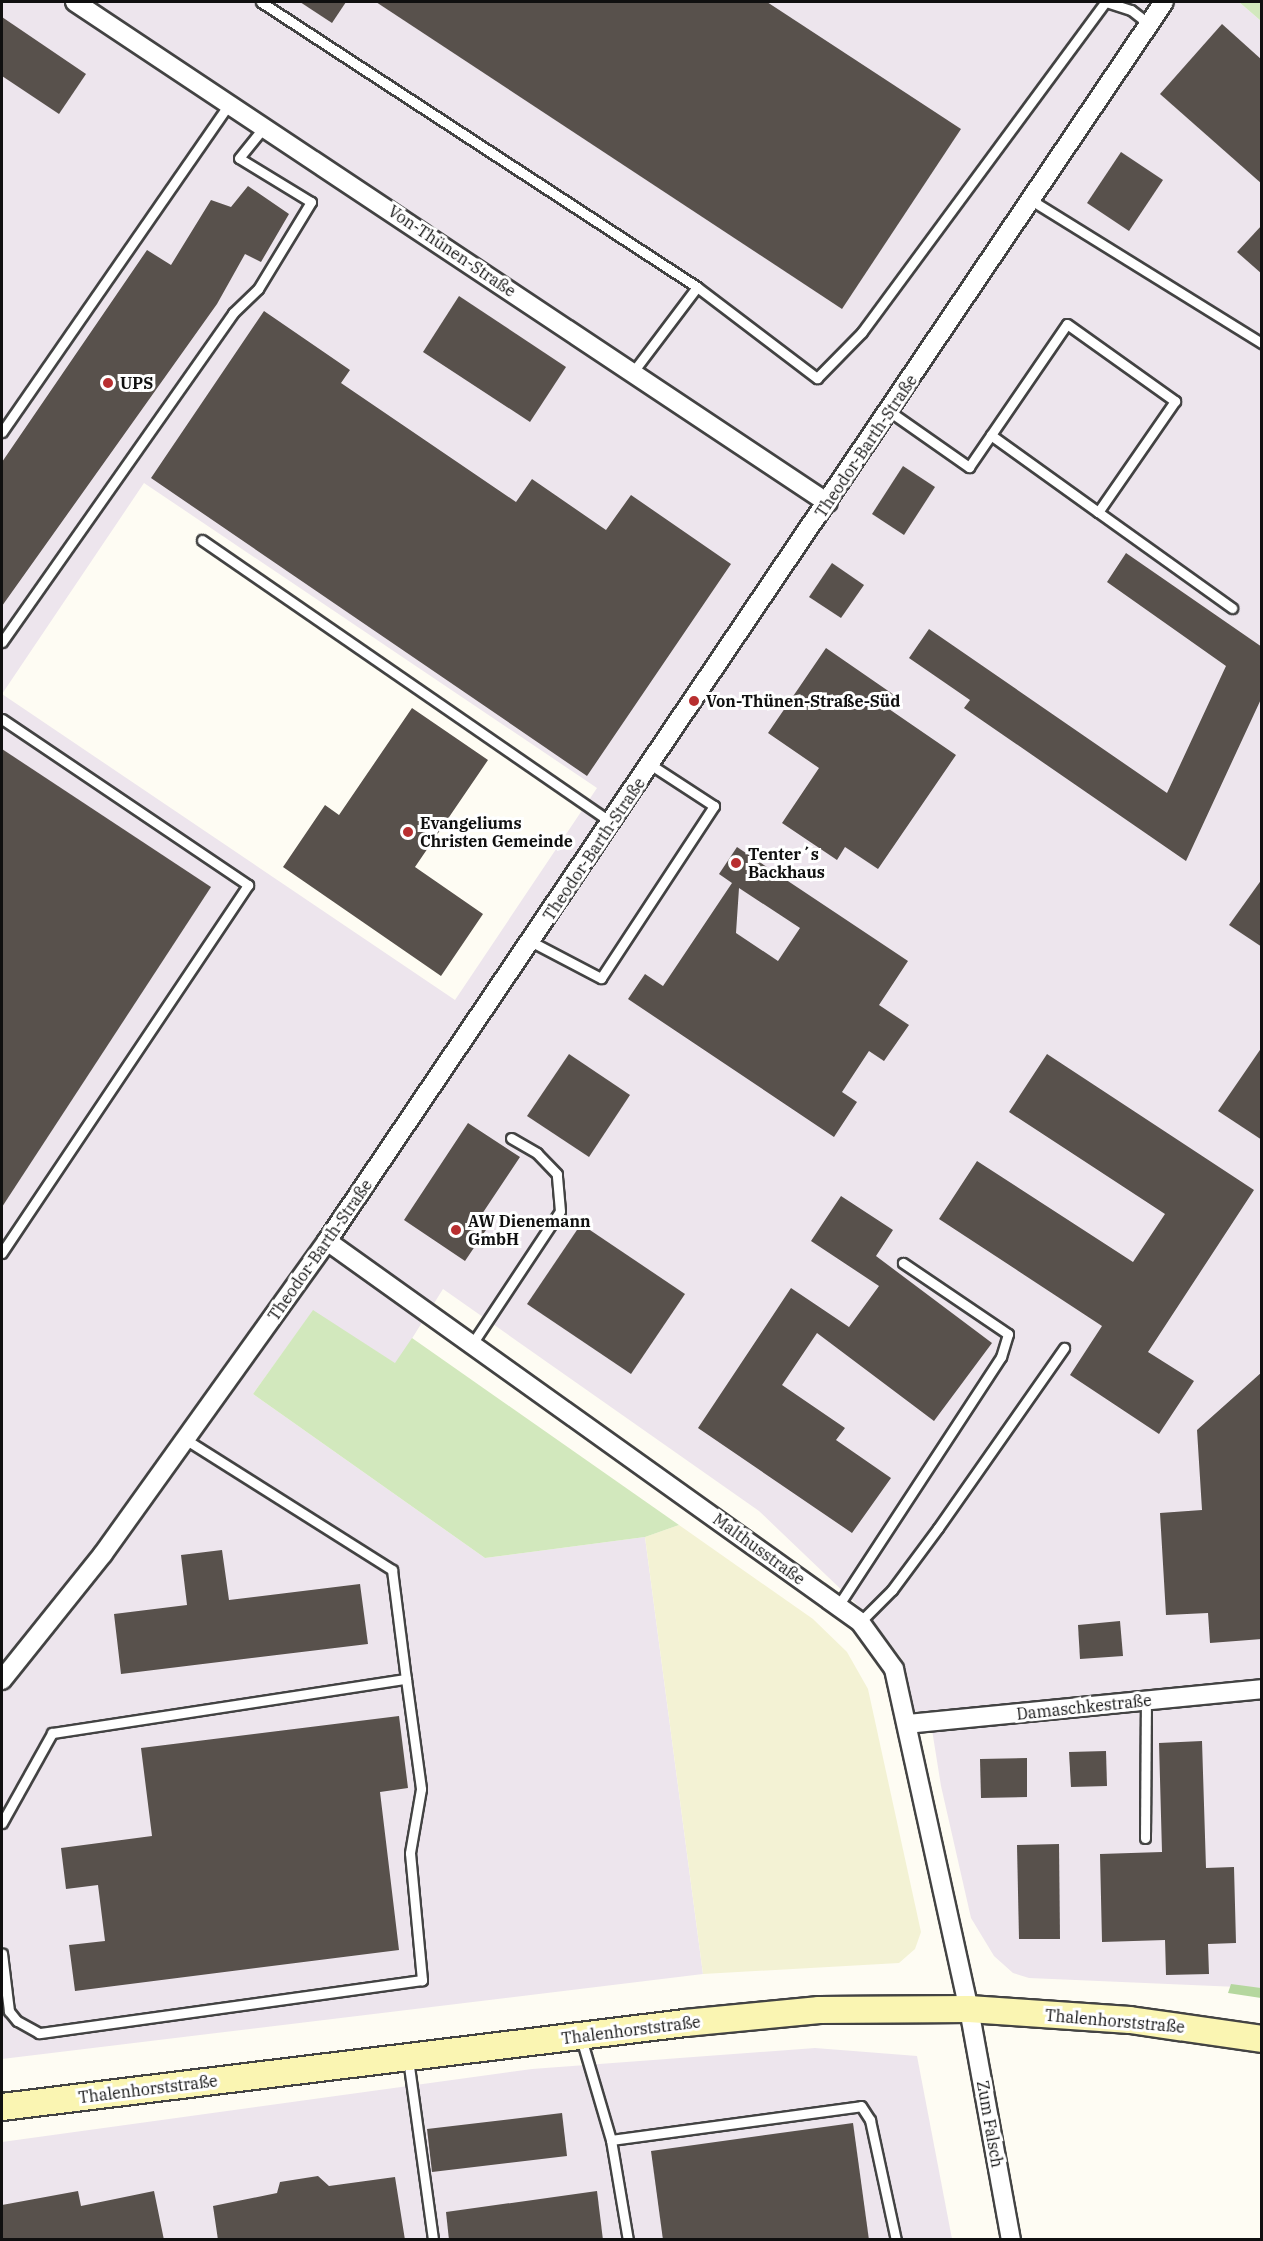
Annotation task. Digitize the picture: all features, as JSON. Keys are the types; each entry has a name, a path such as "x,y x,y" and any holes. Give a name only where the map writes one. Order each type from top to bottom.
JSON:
{"main road":[{"name":"Thalenhorststraße","path":"2,2107 580,2035 819,2010 969,2009 1130,2020 1262,2039"}],"street":[{"name":"Von-Thünen-Straße","path":"75,2 231,102 828,503"},
{"name":"Theodor-Barth-Straße","path":"4,1673 103,1554 327,1241 532,942 1164,2"},
{"name":"Malthusstraße","path":"327,1241 860,1622 894,1669 969,2009"},
{"name":"Damaschkestraße","path":"907,1724 1262,1689"},
{"name":"Zum Falsch","path":"969,2009 1011,2240"}],"lane":[{"path":"261,2 697,287 818,378 862,332 1106,2 1131,10 1149,24"},
{"path":"2,432 231,102"},
{"path":"2,642 233,314 258,290 311,202 239,158 265,125"},
{"path":"1031,200 1262,343"},
{"path":"633,372 697,287"},
{"path":"889,411 969,467 1067,324 1175,401 1098,512"},
{"path":"991,435 1232,608"},
{"path":"202,540 612,823"},
{"path":"2,719 248,885 2,1253"},
{"path":"532,942 601,978 714,806 651,765"},
{"path":"471,1344 560,1211 557,1174 537,1153 511,1138"},
{"path":"838,1606 1001,1357 1008,1334 903,1263"},
{"path":"860,1622 892,1590 938,1528 1064,1347"},
{"path":"2,1953 9,2011 16,2021 39,2033 422,1980 410,1854 421,1789 392,1570 185,1438"},
{"path":"2,1823 52,1733 406,1679"},
{"path":"1145,1838 1146,1701"},
{"path":"580,2035 611,2140 628,2240"},
{"path":"407,2057 433,2240"},
{"path":"611,2140 861,2106 870,2120 896,2240"}],"shaded area":[{"path":"2,2 1239,2 1261,21 1261,1988 1029,1978 1013,1973 994,1956 971,1918 941,1786 929,1711 914,1712 904,1662 871,1618 759,1511 443,1289 396,1364 313,1311 253,1394 485,1558 645,1537 703,1974 2,2059","holes":["144,483 597,788 455,1000 2,694"]},
{"path":"815,2048 917,2056 952,2239 2,2239 2,2142 532,2069"}],"green space":[{"path":"1239,2 1261,2 1261,21 1246,8"},
{"path":"313,1310 395,1363 412,1338 679,1525 645,1537 485,1558 253,1394"},
{"path":"679,1525 813,1619 847,1652 868,1689 921,1932 915,1949 899,1963 703,1974 645,1537"},
{"path":"1231,1984 1261,1988 1261,1998 1228,1993"}],"building":[{"path":"300,2 346,2 332,23"},
{"path":"376,2 767,2 961,129 842,309"},
{"path":"2,17 86,74 59,114 2,76"},
{"path":"1222,24 1262,60 1262,184 1160,94"},
{"path":"1121,152 1163,180 1129,231 1087,203"},
{"name":"UPS","path":"248,186 289,214 261,262 245,254 217,304 2,606 2,462 147,250 171,265 211,200 231,207"},
{"path":"1262,225 1262,274 1237,252"},
{"path":"459,296 566,367 530,422 423,352"},
{"path":"264,311 350,370 341,383 516,502 532,479 606,530 631,495 731,564 587,776 151,478"},
{"path":"903,466 935,487 904,535 872,514"},
{"path":"1126,553 1262,647 1262,697 1186,861 964,708 970,700 909,658 929,629 1167,793 1226,666 1107,582"},
{"path":"832,563 864,585 841,618 809,597"},
{"path":"826,648 897,697 889,709 956,755 878,869 845,847 837,860 782,823 819,768 768,733"},
{"path":"412,708 488,760 415,867 483,914 441,976 283,867 325,805 339,815"},
{"path":"2,749 211,887 2,1207"},
{"path":"737,847 908,961 879,1005 909,1025 884,1061 869,1051 842,1092 857,1102 834,1137 628,999 645,974 663,986 732,883 719,874","holes":["739,888 800,928 778,961 736,933"]},
{"path":"1262,879 1262,947 1229,925"},
{"path":"1262,1047 1262,1140 1218,1111"},
{"path":"569,1054 630,1095 589,1157 527,1116"},
{"path":"1047,1054 1254,1190 1148,1352 1194,1381 1159,1434 1070,1375 1102,1326 939,1219 977,1161 1133,1262 1165,1214 1009,1112"},
{"path":"468,1123 520,1157 480,1217 490,1224 465,1261 404,1220"},
{"path":"841,1196 893,1230 876,1256 992,1343 934,1421 817,1333 782,1385 845,1428 836,1440 891,1478 852,1533 698,1428 791,1288 849,1327 879,1286 811,1241"},
{"path":"581,1224 685,1294 631,1374 527,1304"},
{"path":"1262,1372 1262,1639 1210,1643 1208,1613 1166,1615 1160,1513 1202,1510 1197,1430"},
{"path":"222,1550 229,1600 360,1584 368,1644 121,1674 114,1614 187,1605 181,1555"},
{"path":"1120,1621 1123,1656 1080,1659 1078,1625"},
{"path":"399,1716 408,1788 380,1792 399,1950 75,1991 69,1945 105,1941 98,1885 66,1889 61,1848 152,1836 141,1748"},
{"path":"1202,1741 1206,1868 1234,1867 1236,1943 1208,1944 1209,1974 1166,1975 1165,1940 1102,1942 1100,1854 1162,1852 1159,1743"},
{"path":"1106,1751 1107,1786 1071,1787 1069,1752"},
{"path":"1027,1758 1027,1797 981,1798 980,1759"},
{"path":"1059,1844 1060,1939 1019,1939 1017,1845"},
{"path":"562,2113 567,2156 432,2172 427,2129"},
{"path":"853,2123 869,2240 663,2240 651,2151"},
{"path":"318,2176 329,2186 395,2177 405,2240 218,2240 213,2206 277,2193 280,2182"},
{"path":"78,2191 81,2206 154,2191 164,2240 2,2240 2,2205"},
{"path":"597,2191 603,2240 449,2240 446,2212"}],"place":[{"name":"UPS","path":"108,383"},
{"name":"Von-Thünen-Straße-Süd","path":"694,701"},
{"name":"Evangeliums Christen Gemeinde","path":"408,832"},
{"name":"Tenter´s Backhaus","path":"736,863"},
{"name":"AW Dienemann GmbH","path":"456,1230"}]}
